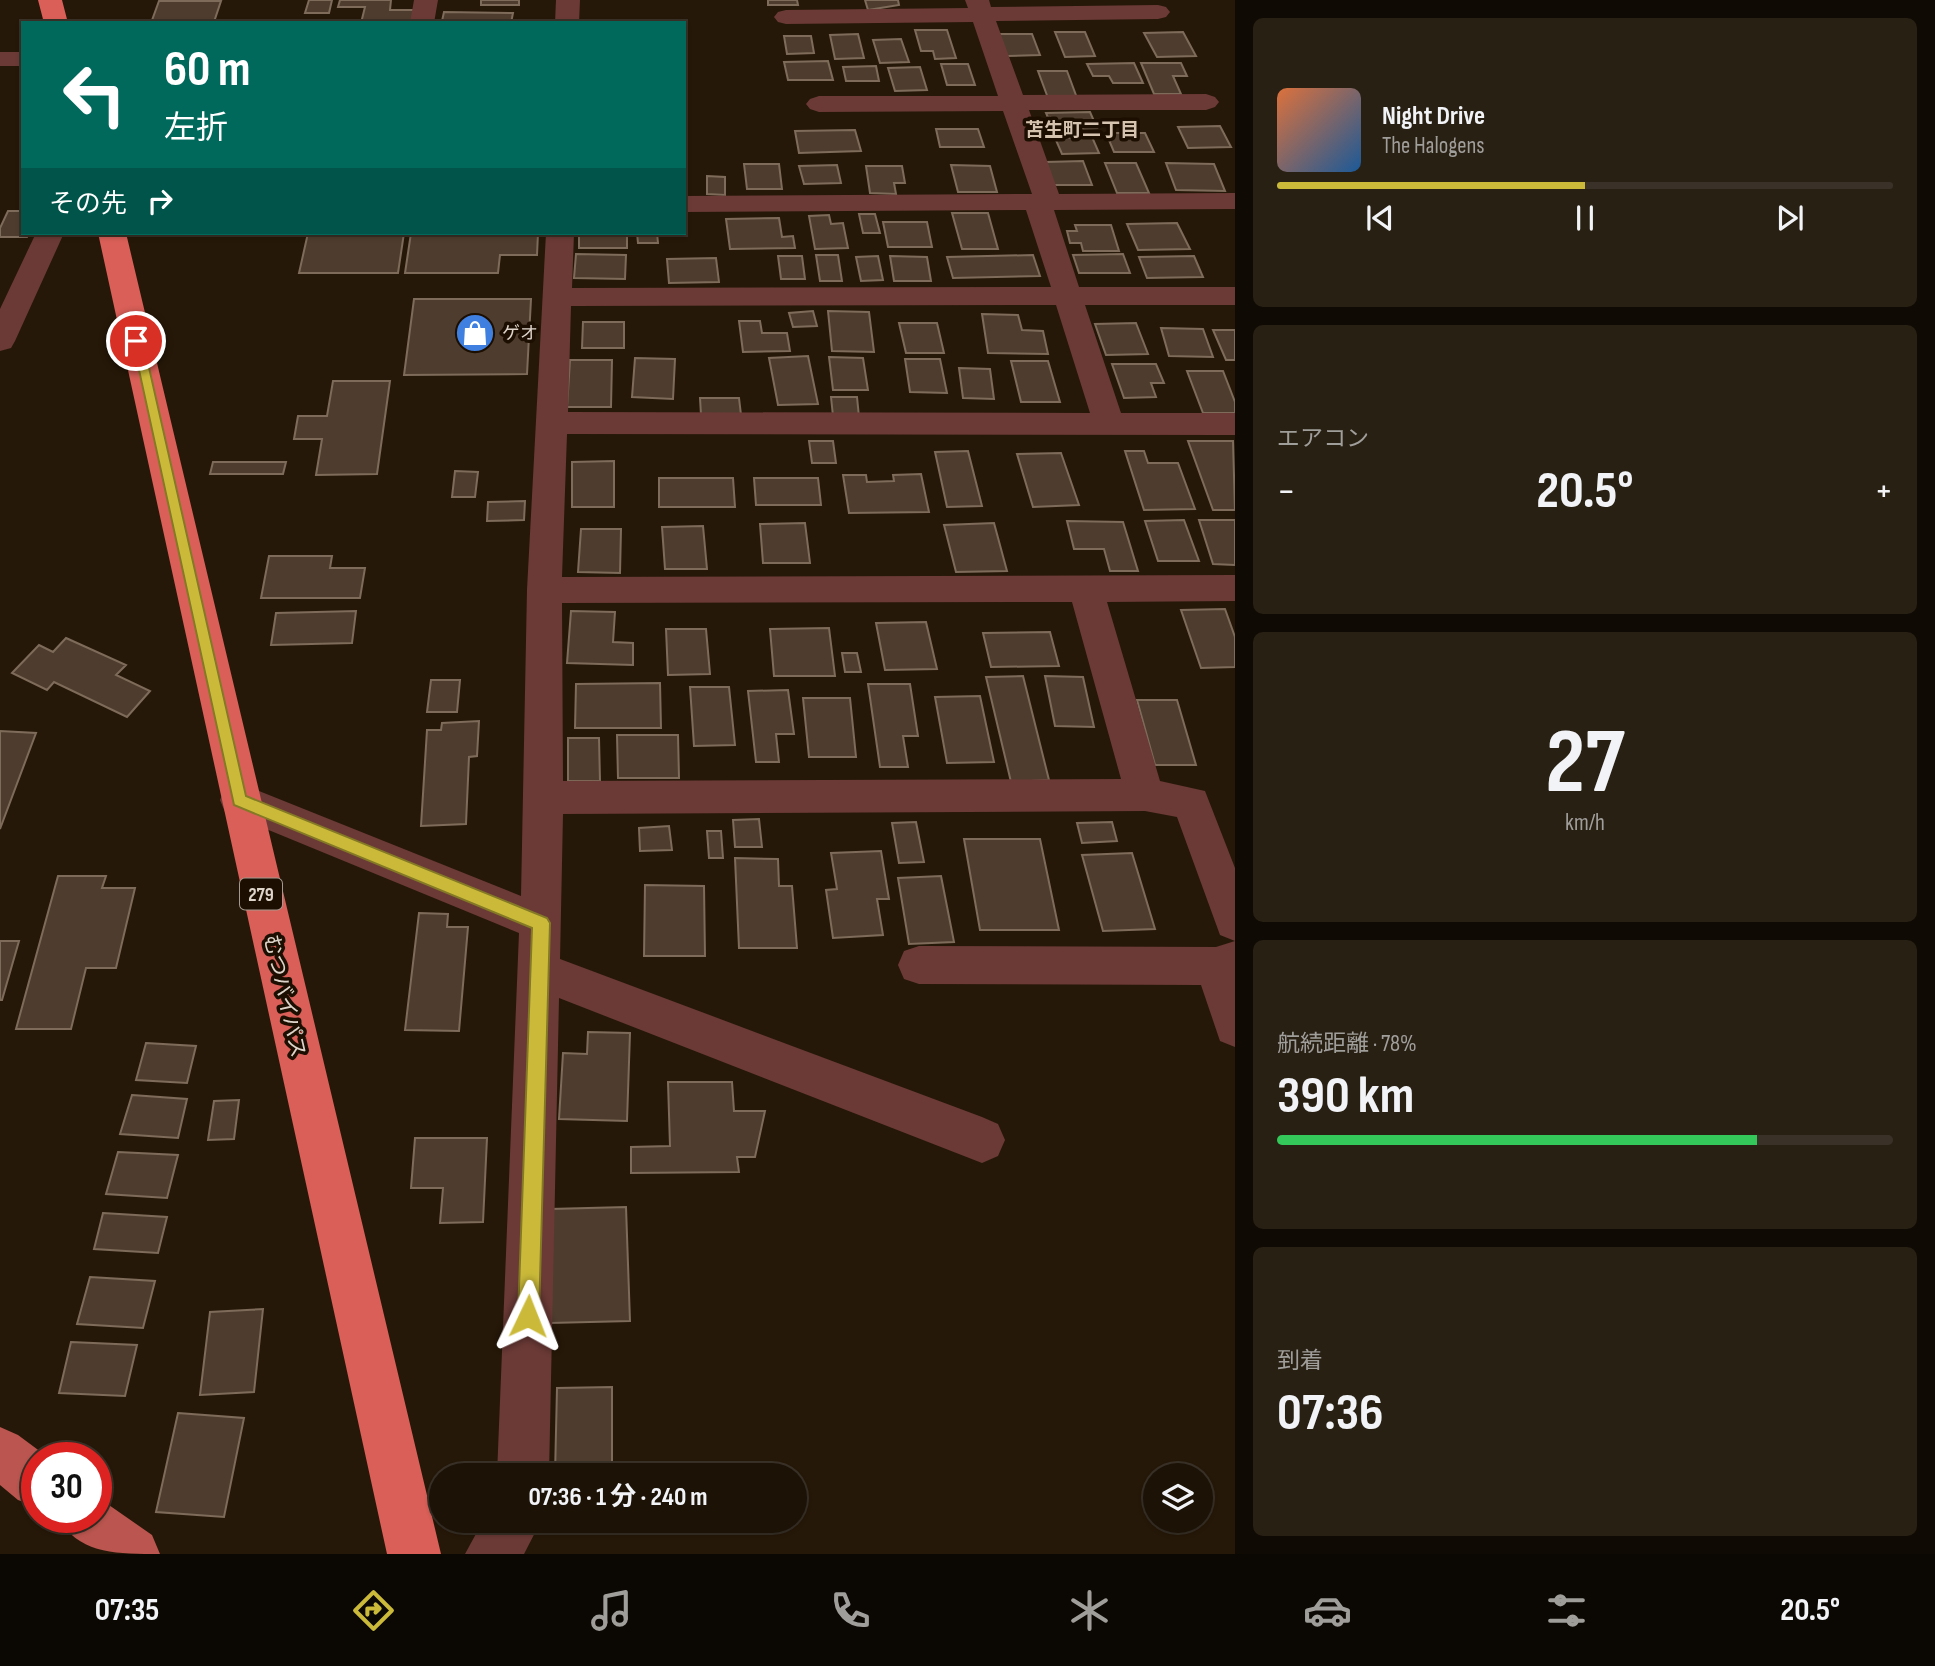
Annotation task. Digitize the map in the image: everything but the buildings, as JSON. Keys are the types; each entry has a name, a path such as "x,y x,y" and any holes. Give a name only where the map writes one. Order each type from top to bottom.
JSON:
{"highway":[{"path":"50,0 55,21"},
{"name":"むつバイパス","path":"112,235 239,800 414,1554"}],"main road":[{"path":"0,1453 21,1469"},
{"path":"106,1533 133,1554"}],"street":[{"path":"422,21 426,0"},
{"path":"567,21 568,0"},
{"path":"979,7 1014,104 1110,426"},
{"path":"786,17 979,7 1158,12"},
{"path":"0,59 21,59"},
{"path":"819,104 1206,102"},
{"path":"686,204 1235,201"},
{"path":"0,341 49,235"},
{"path":"523,1463 540,971 544,798 544,590 560,235"},
{"path":"557,297 1235,296"},
{"path":"551,423 1110,426 1235,424"},
{"path":"544,590 1235,588"},
{"path":"1086,589 1145,795"},
{"path":"544,798 1145,795 1191,803 1235,922"},
{"path":"239,800 541,923"},
{"path":"919,965 1225,963 1235,1026"},
{"path":"540,971 982,1140"},
{"path":"492,1554 506,1533"}],"place":[{"name":"ゲオ","path":"475,333"}],"district":[{"name":"苫生町二丁目","path":"1082,129"}],"route":[{"path":"136,341 239,800 541,923 528,1316"}]}
